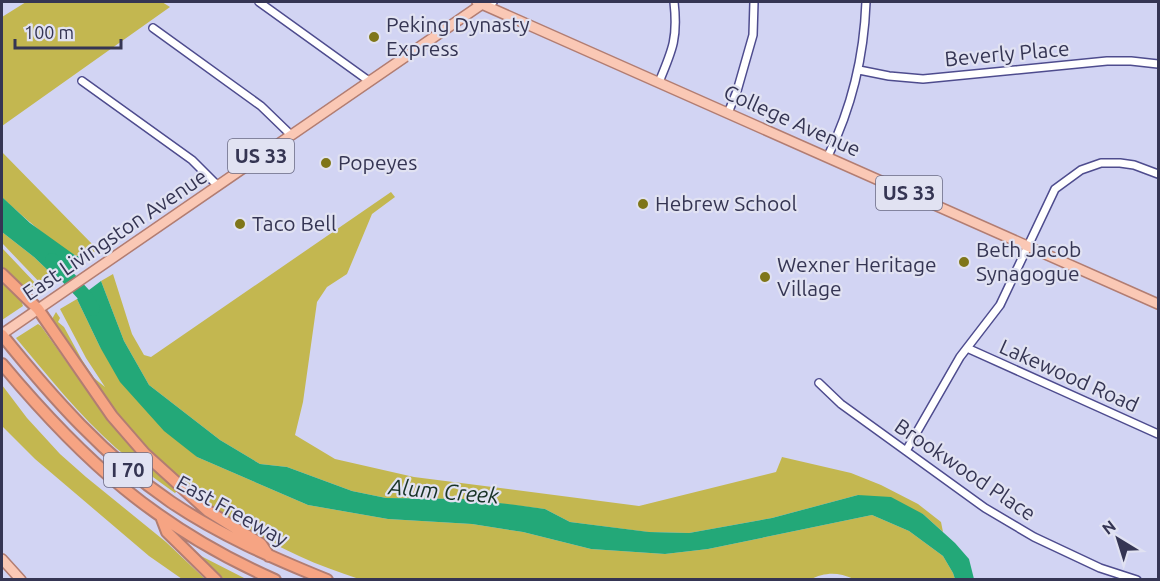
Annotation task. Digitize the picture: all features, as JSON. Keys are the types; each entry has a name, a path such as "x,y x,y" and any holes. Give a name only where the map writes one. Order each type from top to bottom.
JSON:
{"highway":[{"path":"2,274 38,309 93,391 145,454 208,511 261,544 269,556"},
{"name":"East Freeway","path":"2,334 87,433 126,468 186,512 269,556 327,579"},
{"name":"East Freeway","path":"2,364 81,452 117,484 162,518 228,557 275,579"},
{"path":"162,518 167,532 216,579"}],"main road":[{"name":"East Livingston Avenue","path":"2,334 481,2"},
{"name":"College Avenue","path":"481,2 1158,304"},
{"path":"2,560 21,579"}],"street":[{"path":"259,2 369,81"},
{"path":"481,2 493,2"},
{"path":"659,82 672,52 677,31 674,2"},
{"path":"728,113 737,91 753,35 754,2"},
{"path":"828,156 842,128 859,70 865,30 866,2"},
{"path":"153,28 251,99 291,135"},
{"name":"Beverly Place","path":"859,70 923,79 1107,61 1158,64"},
{"path":"82,81 192,160 218,186"},
{"path":"906,451 936,395 967,348 1000,305 1055,189 1081,170 1101,164 1120,163 1158,174"},
{"name":"Lakewood Road","path":"967,348 1158,435"},
{"name":"Brookwood Place","path":"819,383 841,404 985,508 1034,537 1100,568 1137,579"}],"shaded area":[{"path":"26,2 162,2 170,7 2,126 2,17"},
{"path":"2,152 95,247 96,251 83,256 71,253 39,230 2,197"},
{"path":"391,192 395,197 372,214 347,274 327,287 317,302 303,402 295,435 335,459 414,477 639,506 776,472 782,457 851,473 881,485 918,504 941,522 943,532 923,514 858,495 772,518 689,533 648,532 570,522 545,509 464,499 386,498 352,491 287,467 260,464 220,440 149,385 124,341 101,281 113,274 132,334 144,355 151,357"},
{"path":"2,197 30,223 76,256 90,256 56,278 2,232"},
{"path":"2,232 56,278 44,287 2,243"},
{"path":"2,248 40,290 30,292 20,286 2,267"},
{"path":"2,279 21,300 23,306 2,320"},
{"path":"101,281 124,341 149,385 220,440 260,464 287,467 352,491 386,498 464,499 516,505 545,509 570,522 649,532 689,533 772,518 858,495 891,497 923,514 955,543 969,559 974,579 955,579 943,556 909,531 872,515 708,549 665,554 591,549 523,532 472,524 388,519 308,505 197,457 164,431 120,382 77,299"},
{"path":"77,299 100,347 197,457 308,505 388,519 472,524 523,532 591,549 665,554 708,549 872,515 909,531 943,556 955,579 854,579 832,574 821,575 809,580 359,579 306,559 236,523 198,496 162,465 120,419 52,323 56,312 60,318 58,322 64,327 82,360 94,378 105,387 86,358 60,309"},
{"path":"38,324 121,433 177,491 175,493 130,460 102,435 64,395 16,338"},
{"path":"2,385 27,418 60,454 166,542 205,579 182,579 149,556 35,459 2,426"},
{"path":"199,555 246,579 222,579 197,558"}],"waterway":[{"name":"Alum Creek","path":"52,260 85,296 93,309"}],"place":[{"name":"Peking Dynasty Express","path":"374,37"},
{"name":"Popeyes","path":"326,163"},
{"name":"Hebrew School","path":"643,204"},
{"name":"Taco Bell","path":"240,224"},
{"name":"Beth Jacob Synagogue","path":"964,262"},
{"name":"Wexner Heritage Village","path":"765,277"}]}
